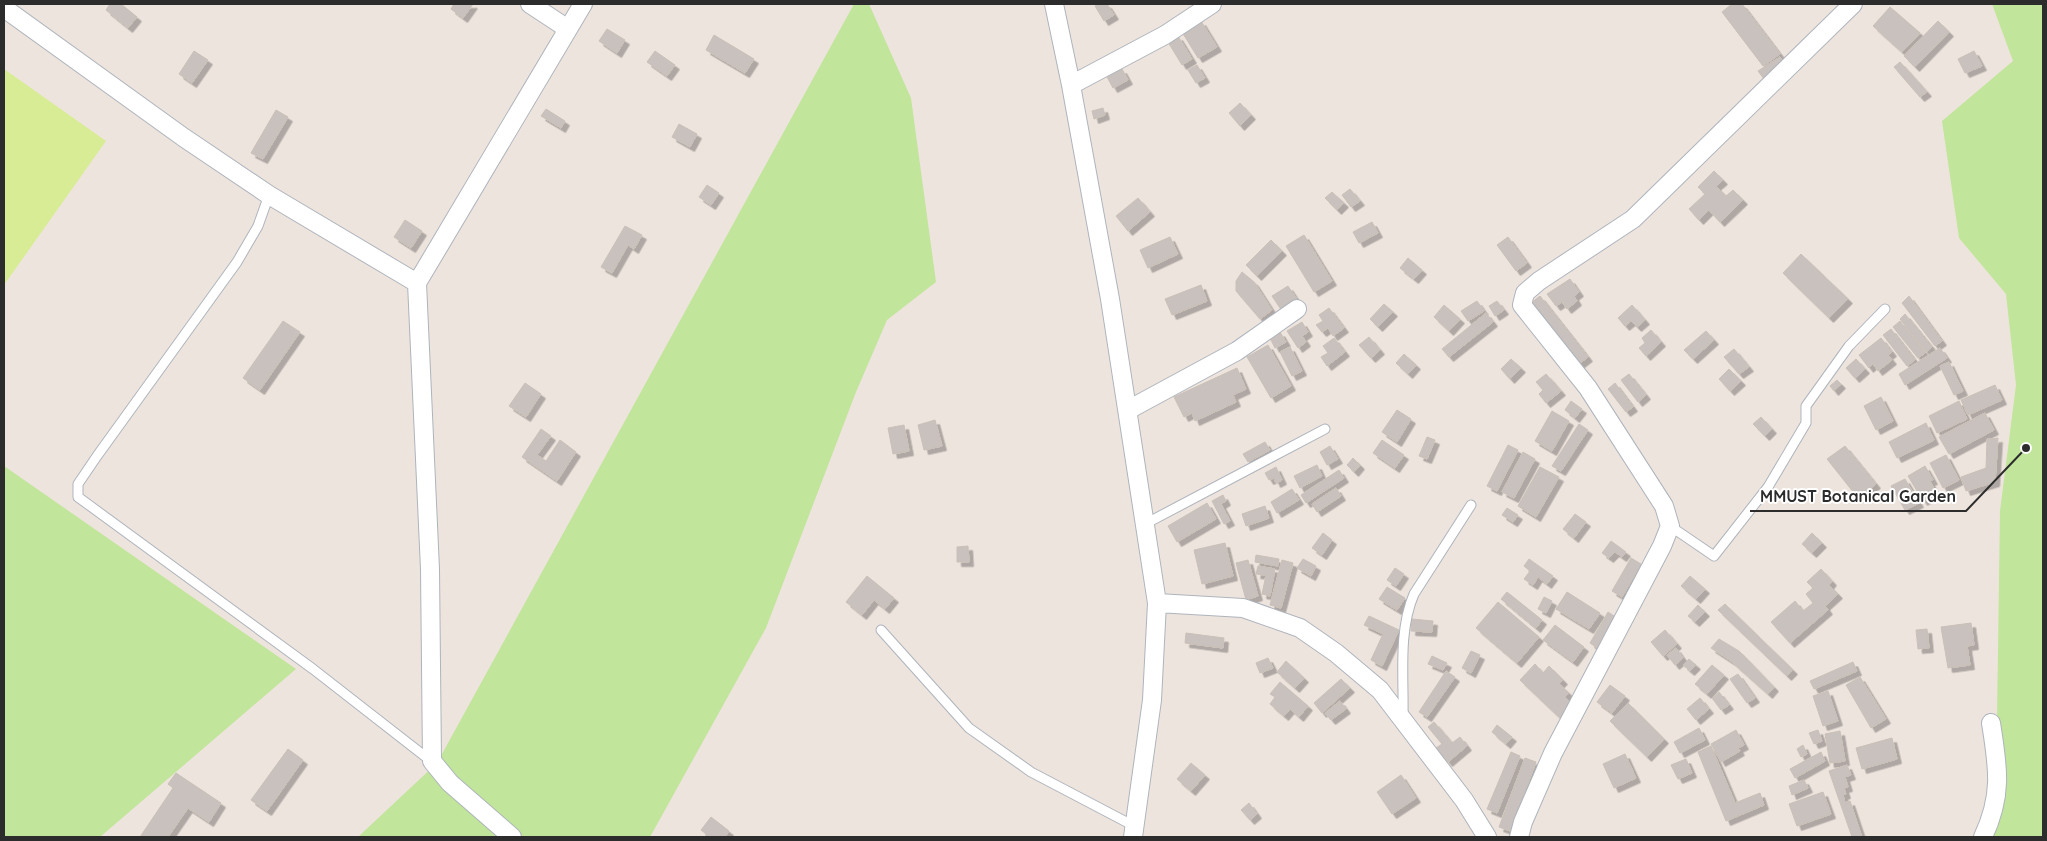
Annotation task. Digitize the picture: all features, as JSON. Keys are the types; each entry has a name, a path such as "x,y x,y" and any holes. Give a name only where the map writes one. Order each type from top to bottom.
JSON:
{"street":[{"path":"530,4 568,29"},
{"path":"512,837 450,783 432,761 430,569 417,284 583,4"},
{"path":"1054,4 1071,85 1110,299 1146,524 1156,603 1152,700 1134,832"},
{"path":"1071,85 1165,35 1212,4"},
{"path":"1519,837 1523,822 1553,754 1662,546 1670,526 1664,506 1588,388 1522,305 1525,293 1538,281 1634,219 1853,4"},
{"path":"4,8 183,137 268,195 417,284"},
{"path":"1128,410 1237,350 1297,308"},
{"path":"1156,603 1189,603 1243,608 1300,628 1336,652 1380,690 1403,718 1464,800 1487,837"},
{"path":"1983,837 1991,820 1998,788 1997,759 1991,723"}],"lane":[{"path":"268,195 258,226 237,262 92,463 78,484 78,497 313,669 432,761"},
{"path":"1670,526 1714,556 1768,487 1806,423 1806,406 1849,346 1885,309"},
{"path":"1146,524 1325,429"},
{"path":"1403,718 1405,624 1408,609 1414,594 1471,505"},
{"path":"881,630 969,728 1031,772 1134,832"}],"green space":[{"path":"854,4 869,4 911,98 936,282 887,320 856,392 766,628 650,837 358,837 437,763"},
{"path":"1992,4 2043,4 2043,837 1990,837 1997,719 2000,511 2016,385 2006,294 1959,238 1942,121 2013,61"},
{"path":"4,69 106,141 4,285"},
{"path":"4,466 296,669 100,837 4,837"}],"building":[{"path":"110,4 121,4 137,17 128,28 106,10"},
{"path":"454,4 473,4 463,18 451,9"},
{"path":"1107,4 1114,15 1104,21 1095,6"},
{"path":"1732,4 1742,4 1780,54 1763,66 1722,12"},
{"path":"1890,7 1920,33 1902,52 1873,26"},
{"path":"1201,21 1217,47 1198,58 1182,32"},
{"path":"1938,21 1949,32 1915,67 1904,56"},
{"path":"607,29 625,40 617,53 599,41"},
{"path":"714,35 754,59 745,73 706,50"},
{"path":"1178,36 1192,59 1182,65 1168,42"},
{"path":"194,51 208,60 192,83 179,74"},
{"path":"655,51 675,65 667,76 647,62"},
{"path":"1974,51 1982,66 1965,73 1958,59"},
{"path":"1780,57 1785,66 1764,79 1758,71"},
{"path":"1900,62 1927,92 1920,97 1894,67"},
{"path":"1197,65 1205,78 1196,83 1188,70"},
{"path":"1122,69 1128,80 1113,88 1107,77"},
{"path":"1240,103 1251,115 1240,126 1229,113"},
{"path":"1103,108 1105,115 1094,119 1092,111"},
{"path":"546,109 565,121 561,128 541,116"},
{"path":"276,110 288,117 263,159 251,153"},
{"path":"679,124 697,134 690,147 672,137"},
{"path":"1714,171 1723,180 1716,186 1726,196 1733,190 1743,200 1720,222 1709,210 1699,220 1689,209 1705,194 1698,187"},
{"path":"707,185 719,193 711,205 699,197"},
{"path":"1350,189 1360,201 1351,207 1342,195"},
{"path":"1332,192 1344,203 1337,210 1325,198"},
{"path":"1138,198 1150,212 1128,231 1116,216"},
{"path":"405,220 422,231 411,248 394,237"},
{"path":"1372,222 1378,233 1359,243 1353,232"},
{"path":"625,226 642,235 634,249 628,245 612,273 601,267"},
{"path":"1304,235 1332,281 1314,292 1286,246"},
{"path":"1170,237 1178,254 1148,268 1140,250"},
{"path":"1508,237 1527,263 1516,271 1497,245"},
{"path":"1271,240 1282,251 1257,276 1246,265"},
{"path":"1801,254 1848,299 1829,318 1783,273"},
{"path":"1408,258 1422,270 1414,279 1400,268"},
{"path":"1242,272 1254,282 1272,310 1260,319 1236,291 1236,281"},
{"path":"1570,279 1579,292 1574,296 1577,301 1567,309 1562,302 1556,306 1547,294"},
{"path":"1201,285 1207,301 1172,315 1165,299"},
{"path":"1288,286 1298,301 1282,311 1272,296"},
{"path":"1540,296 1588,357 1579,364 1531,303"},
{"path":"1909,296 1942,341 1935,346 1902,303"},
{"path":"1477,301 1484,311 1468,321 1461,311"},
{"path":"1497,301 1504,310 1495,316 1489,306"},
{"path":"1384,304 1393,312 1378,327 1370,319"},
{"path":"1444,305 1460,319 1449,331 1434,317"},
{"path":"1632,305 1645,320 1637,327 1631,321 1625,326 1618,318"},
{"path":"1329,308 1344,328 1333,336 1328,328 1322,332 1316,325 1323,321 1319,315"},
{"path":"1486,313 1493,322 1449,357 1442,349"},
{"path":"1905,314 1932,347 1926,352 1900,319"},
{"path":"283,321 300,332 260,390 243,378"},
{"path":"1900,321 1925,353 1918,358 1893,327"},
{"path":"1302,322 1308,332 1302,336 1306,342 1298,348 1287,331"},
{"path":"1891,329 1915,360 1907,366 1883,335"},
{"path":"1651,330 1661,342 1646,356 1639,348 1645,343 1642,338"},
{"path":"1706,331 1714,340 1693,359 1684,350"},
{"path":"1280,332 1286,342 1275,348 1270,338"},
{"path":"1369,337 1380,350 1371,358 1359,345"},
{"path":"1334,338 1345,352 1327,366 1321,357 1328,353 1323,346"},
{"path":"1881,338 1892,352 1888,355 1892,360 1878,371 1873,364 1869,368 1859,355"},
{"path":"1268,345 1291,386 1271,398 1247,357"},
{"path":"1290,347 1302,371 1292,376 1280,352"},
{"path":"1940,348 1947,358 1905,385 1899,374"},
{"path":"1734,349 1749,367 1739,374 1724,357"},
{"path":"1404,354 1416,365 1408,374 1396,363"},
{"path":"1511,359 1521,368 1510,379 1501,369"},
{"path":"1856,359 1865,369 1855,378 1846,368"},
{"path":"1949,362 1963,391 1954,395 1940,366"},
{"path":"1237,368 1246,389 1233,395 1236,402 1195,421 1192,413 1184,417 1174,397"},
{"path":"1729,369 1741,381 1730,391 1719,379"},
{"path":"1546,374 1561,391 1546,403 1539,394 1543,390 1536,382"},
{"path":"1629,374 1646,395 1638,402 1621,380"},
{"path":"1837,380 1841,384 1834,391 1830,386"},
{"path":"525,383 541,394 526,417 509,406"},
{"path":"1615,383 1633,407 1626,412 1608,389"},
{"path":"1995,385 2002,400 1968,415 1961,400"},
{"path":"1881,397 1893,421 1876,430 1864,406"},
{"path":"1571,401 1582,409 1575,418 1565,410"},
{"path":"1959,401 1967,419 1937,433 1929,416"},
{"path":"1397,410 1411,419 1397,442 1382,432"},
{"path":"1552,411 1569,421 1552,451 1535,441"},
{"path":"1985,413 1994,430 1949,454 1939,437"},
{"path":"1761,417 1772,429 1765,436 1753,424"},
{"path":"935,420 942,446 924,450 918,425"},
{"path":"1926,423 1934,440 1897,458 1889,442"},
{"path":"1579,424 1588,430 1561,471 1552,466"},
{"path":"904,425 909,451 893,454 888,428"},
{"path":"541,429 551,436 537,455 546,461 560,440 576,452 557,481 522,457"},
{"path":"1427,437 1435,440 1427,459 1419,456"},
{"path":"1998,438 1995,482 1966,491 1961,477 1986,468 1987,439"},
{"path":"1382,440 1404,455 1395,468 1373,453"},
{"path":"1265,442 1270,450 1248,462 1243,454"},
{"path":"1508,445 1518,450 1497,491 1487,486"},
{"path":"1330,446 1338,459 1327,465 1320,452"},
{"path":"1845,446 1876,484 1858,498 1827,459"},
{"path":"1523,452 1535,459 1514,498 1502,492"},
{"path":"1946,455 1959,480 1943,488 1930,463"},
{"path":"1353,458 1360,465 1354,472 1347,465"},
{"path":"1317,465 1322,476 1300,488 1294,476"},
{"path":"1925,466 1933,480 1930,481 1936,493 1923,501 1908,476"},
{"path":"1276,467 1282,480 1276,483 1274,478 1269,480 1265,473"},
{"path":"1540,467 1559,477 1536,517 1518,506"},
{"path":"1339,470 1344,478 1306,503 1301,495"},
{"path":"1905,479 1919,503 1905,510 1891,486"},
{"path":"1336,488 1341,496 1317,512 1312,504"},
{"path":"1292,489 1299,500 1277,513 1271,502"},
{"path":"1223,495 1226,501 1221,504 1230,521 1224,524 1212,501"},
{"path":"1207,503 1216,519 1177,542 1168,526"},
{"path":"1265,506 1269,518 1246,526 1242,514"},
{"path":"1507,508 1518,515 1513,522 1502,515"},
{"path":"1575,514 1586,522 1574,538 1563,529"},
{"path":"1323,533 1332,540 1322,555 1312,548"},
{"path":"1812,533 1822,543 1812,553 1802,544"},
{"path":"1611,541 1626,552 1622,557 1615,552 1609,558 1602,553"},
{"path":"1225,543 1233,576 1202,584 1194,550"},
{"path":"968,546 969,562 957,562 957,547"},
{"path":"1256,555 1279,559 1278,566 1255,562"},
{"path":"1631,558 1641,564 1622,597 1612,591"},
{"path":"1303,559 1316,566 1311,576 1297,568"},
{"path":"1529,559 1553,576 1547,584 1538,577 1533,585 1524,579 1530,571 1524,566"},
{"path":"1248,560 1258,596 1246,600 1236,563"},
{"path":"1282,560 1293,563 1281,608 1270,605"},
{"path":"1258,566 1275,569 1270,596 1262,594 1266,575 1256,574"},
{"path":"1395,568 1404,574 1396,586 1387,580"},
{"path":"1821,569 1832,581 1829,585 1838,594 1825,606 1828,610 1790,643 1771,622 1795,601 1803,611 1813,603 1806,594 1813,588 1807,582"},
{"path":"867,576 894,598 885,609 874,600 862,615 846,602"},
{"path":"1690,576 1705,589 1696,599 1681,586"},
{"path":"1387,587 1405,598 1397,610 1379,599"},
{"path":"1507,592 1542,620 1536,628 1501,599"},
{"path":"1567,592 1600,613 1589,629 1556,609"},
{"path":"1544,597 1552,601 1546,613 1538,609"},
{"path":"1498,602 1539,637 1517,663 1476,628"},
{"path":"1725,604 1793,670 1787,676 1718,610"},
{"path":"1698,605 1705,612 1695,622 1688,616"},
{"path":"1608,612 1617,618 1599,649 1590,643"},
{"path":"1369,616 1399,630 1382,666 1371,660 1383,634 1364,625"},
{"path":"1412,619 1433,621 1432,632 1411,631"},
{"path":"1971,623 1974,645 1967,646 1970,665 1948,668 1941,627"},
{"path":"1555,625 1584,647 1573,662 1543,640"},
{"path":"1927,629 1929,648 1918,649 1916,630"},
{"path":"1665,630 1677,644 1663,656 1651,642"},
{"path":"1186,633 1224,638 1223,648 1185,643"},
{"path":"1719,639 1739,651 1774,687 1768,694 1731,661 1711,648"},
{"path":"1676,648 1683,658 1675,665 1667,655"},
{"path":"1471,651 1480,655 1471,673 1462,668"},
{"path":"1432,656 1447,663 1443,670 1428,664"},
{"path":"1268,658 1273,668 1260,673 1256,663"},
{"path":"1689,659 1696,665 1690,671 1683,665"},
{"path":"1286,661 1304,678 1295,688 1277,672"},
{"path":"1853,662 1857,671 1814,689 1810,681"},
{"path":"1535,664 1543,673 1549,666 1563,680 1559,684 1569,693 1565,697 1573,705 1560,718 1520,680"},
{"path":"1712,665 1724,675 1707,694 1695,684"},
{"path":"1446,671 1455,677 1427,717 1419,712"},
{"path":"1738,674 1755,698 1747,703 1730,679"},
{"path":"1860,677 1886,719 1871,728 1846,685"},
{"path":"1341,679 1350,688 1322,713 1314,703"},
{"path":"1280,682 1308,706 1299,717 1290,709 1284,716 1270,704 1275,697 1270,694"},
{"path":"1610,685 1625,696 1612,713 1597,702"},
{"path":"1828,691 1838,721 1823,726 1813,696"},
{"path":"1719,692 1729,705 1721,710 1712,698"},
{"path":"1700,698 1709,709 1696,720 1687,709"},
{"path":"1340,701 1346,709 1331,720 1325,713"},
{"path":"1628,703 1664,739 1647,757 1610,721"},
{"path":"1434,722 1452,743 1460,737 1467,746 1448,762 1436,748 1442,744 1428,727"},
{"path":"1497,725 1512,737 1506,744 1492,732"},
{"path":"1699,728 1705,740 1680,753 1674,742"},
{"path":"1736,730 1744,745 1738,748 1740,751 1721,762 1711,744"},
{"path":"1818,730 1822,741 1814,744 1809,733"},
{"path":"1840,731 1845,761 1830,763 1825,734"},
{"path":"1892,738 1897,759 1862,769 1856,748"},
{"path":"1803,745 1807,754 1801,757 1797,749"},
{"path":"1711,746 1735,803 1760,793 1764,805 1726,821 1698,752"},
{"path":"288,749 303,760 267,811 251,800"},
{"path":"1511,752 1520,756 1497,813 1487,809"},
{"path":"1821,752 1825,761 1795,778 1790,769"},
{"path":"1625,754 1636,778 1614,788 1603,764"},
{"path":"1525,758 1536,762 1510,831 1499,827"},
{"path":"1686,759 1692,773 1678,779 1671,765"},
{"path":"1191,763 1205,775 1191,791 1177,779"},
{"path":"1847,765 1851,775 1845,777 1848,787 1844,788 1846,794 1843,795 1845,803 1850,801 1862,837 1852,837 1829,771"},
{"path":"176,773 221,803 209,822 188,808 168,837 140,837 173,788 168,784"},
{"path":"1401,775 1416,798 1392,814 1377,792"},
{"path":"1804,780 1808,788 1792,795 1789,786"},
{"path":"1823,792 1831,814 1797,826 1789,804"},
{"path":"1249,803 1257,814 1250,820 1241,810"},
{"path":"711,817 729,831 725,837 710,837 701,830"}],"place":[{"name":"MMUST Botanical Garden","path":"2026,448"}]}
